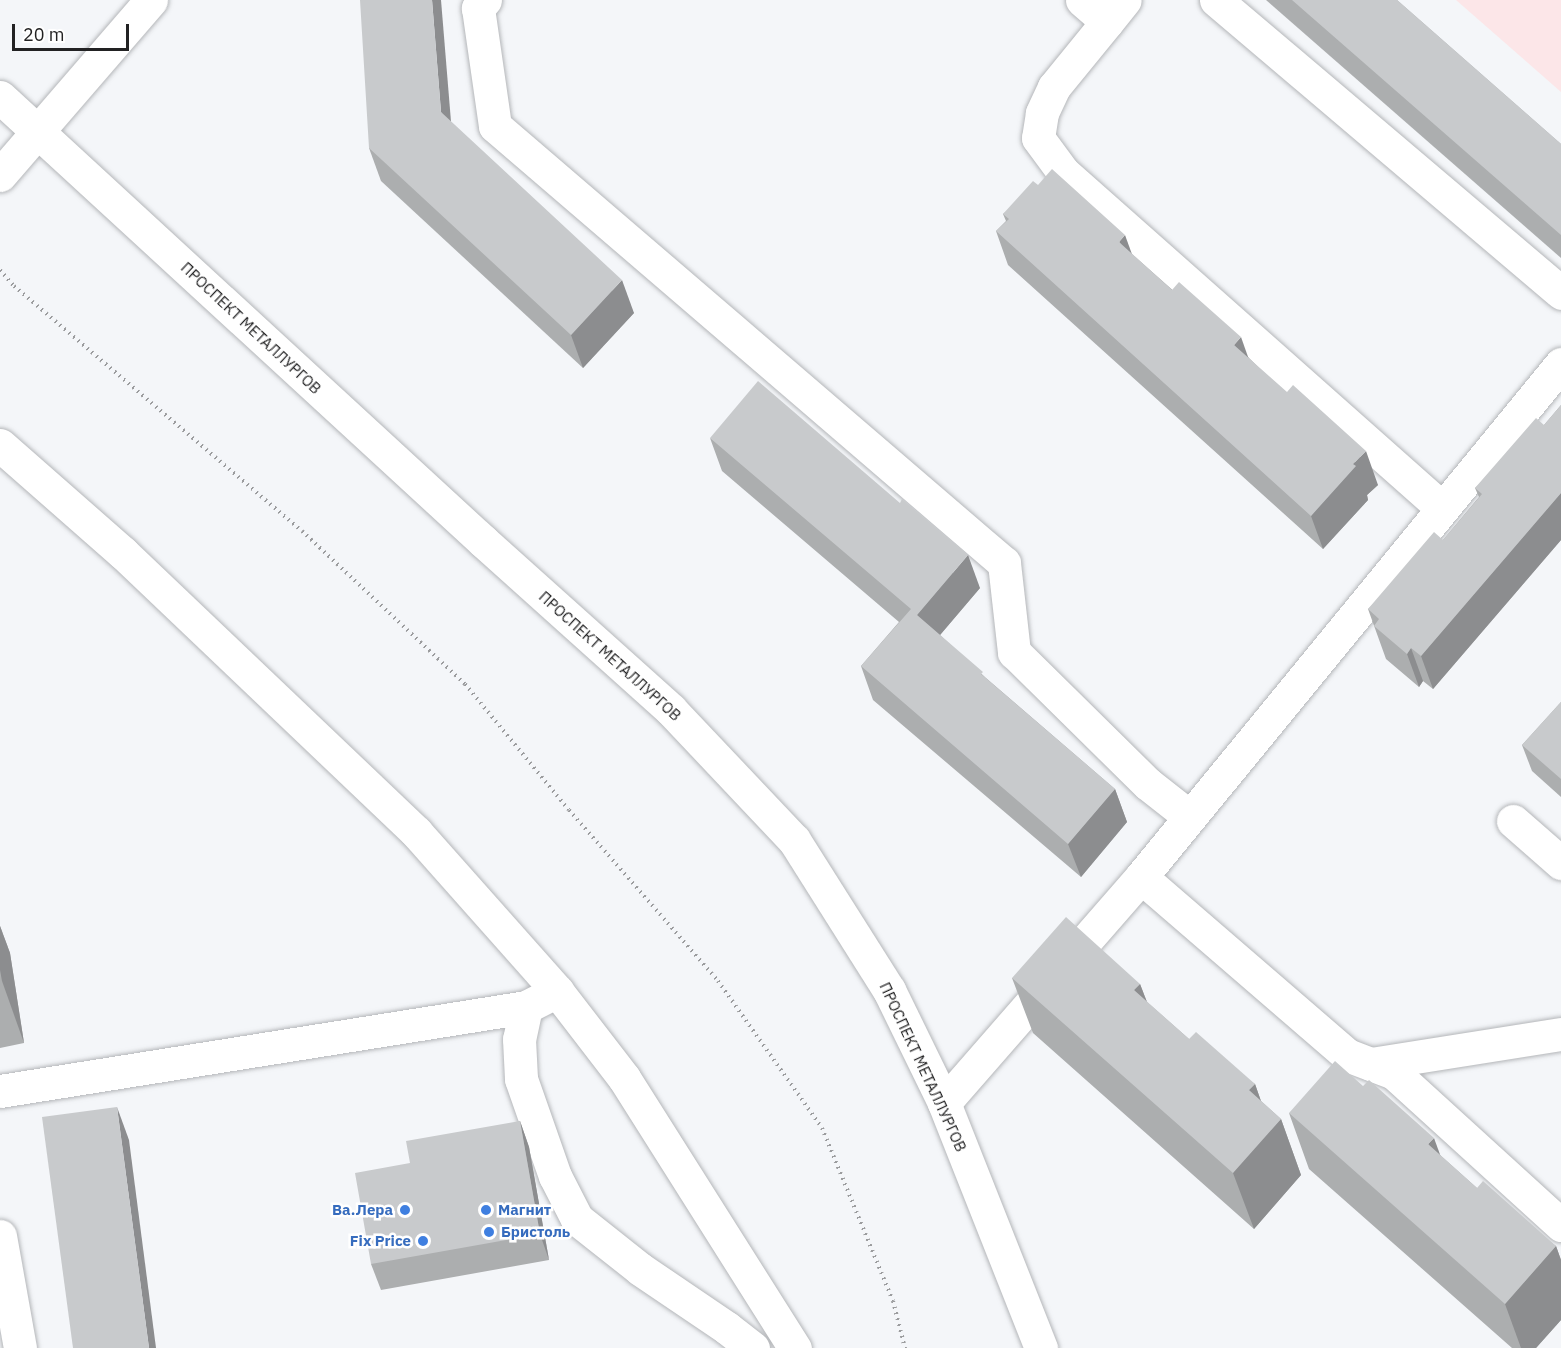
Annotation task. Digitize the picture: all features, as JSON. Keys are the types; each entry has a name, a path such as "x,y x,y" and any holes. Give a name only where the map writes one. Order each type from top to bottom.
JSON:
{"street":[{"path":"0,175 152,0"},
{"path":"485,0 478,8 495,126 1004,563 1014,652 1148,784 1190,817"},
{"path":"1082,0 1116,11 1054,87 1042,113 1038,138 1063,172 1442,508"},
{"path":"1216,0 1561,293"},
{"name":"ПРОСПЕКТ МЕТАЛЛУРГОВ","path":"0,97 483,542 671,710 794,840 890,990 944,1103 1041,1348"},
{"path":"944,1103 1141,877 1561,363"},
{"path":"2,448 123,553 416,832 557,991 624,1078 795,1348"},
{"path":"1513,821 1561,864"},
{"path":"1141,877 1347,1055 1394,1073 1561,1225"},
{"path":"0,1091 526,1007 557,991"},
{"path":"526,1007 519,1040 521,1079 555,1176 577,1219 640,1269 753,1348"},
{"path":"1371,1064 1561,1034"},
{"path":"0,1236 20,1348"}],"path":[{"path":"0,270 14,286 302,531 465,684 569,810 718,981 822,1128 893,1301 905,1348"}],"shaded area":[{"path":"1456,0 1561,0 1561,92"}],"building":[{"path":"360,0 432,0 441,112 622,280 571,335 369,148"},
{"path":"1292,0 1397,0 1561,144 1561,235"},
{"path":"1052,169 1125,235 1119,242 1172,290 1179,282 1241,337 1234,345 1287,392 1293,385 1366,451 1353,464 1356,466 1311,516 996,231 1009,219 1003,214 1033,181 1038,185"},
{"path":"758,381 900,503 902,499 968,555 917,615 983,672 981,674 1115,789 1068,844 861,666 911,609 710,438"},
{"path":"1561,405 1561,493 1421,656 1411,648 1407,654 1374,626 1379,619 1368,609 1434,532 1443,540 1482,494 1475,488 1536,418 1544,425"},
{"path":"1561,702 1561,779 1522,745"},
{"path":"1066,917 1140,984 1134,990 1189,1039 1196,1032 1255,1084 1249,1090 1281,1119 1233,1173 1012,978"},
{"path":"1335,1061 1363,1086 1369,1080 1434,1138 1428,1144 1477,1188 1483,1181 1556,1246 1505,1304 1289,1113"},
{"path":"117,1107 149,1348 73,1348 42,1117"},
{"path":"520,1121 540,1234 371,1264 355,1173 410,1163 406,1141"}],"place":[{"name":"Ва.Лера","path":"405,1210"},
{"name":"Магнит","path":"486,1210"},
{"name":"Бристоль","path":"489,1232"},
{"name":"Fix Price","path":"423,1241"}]}
